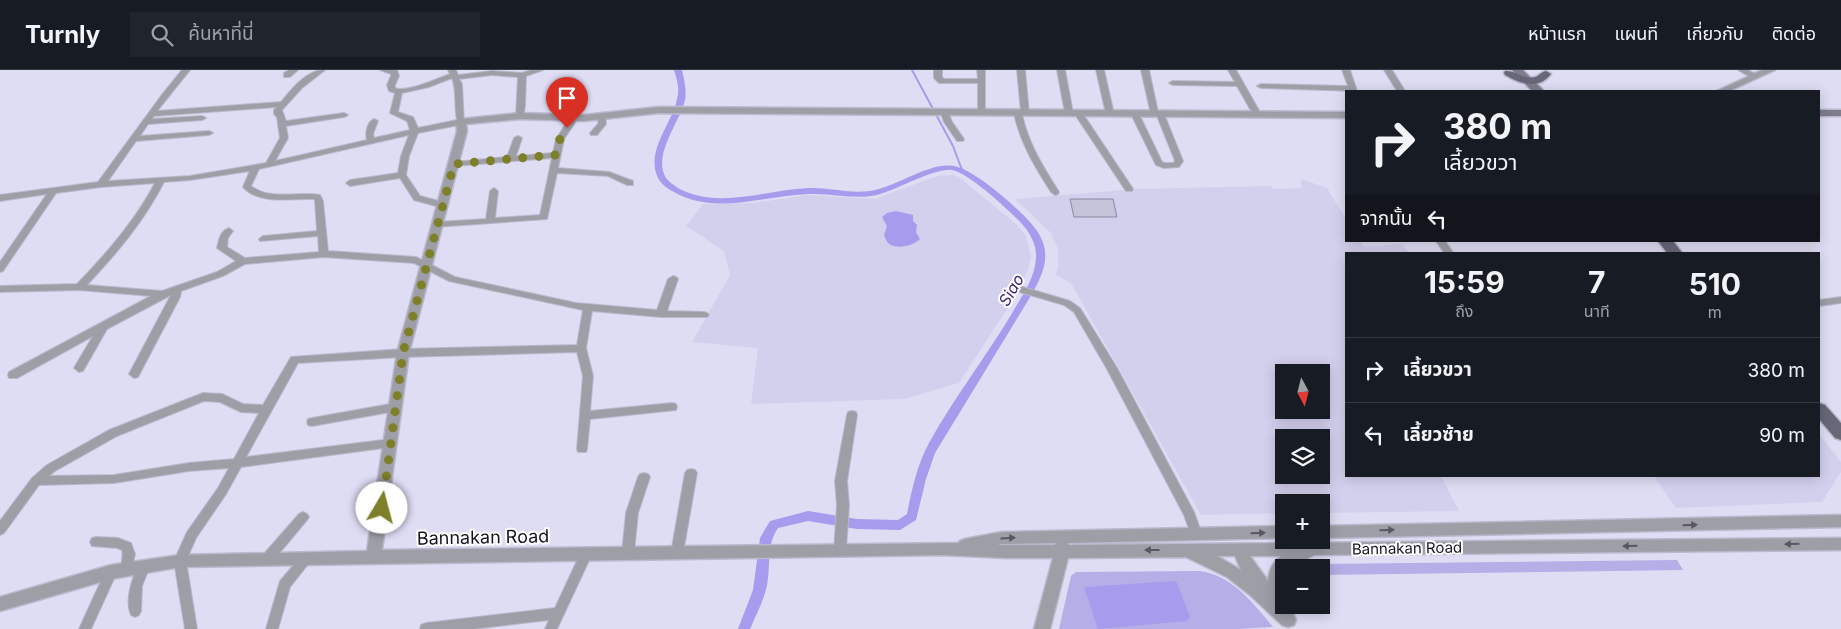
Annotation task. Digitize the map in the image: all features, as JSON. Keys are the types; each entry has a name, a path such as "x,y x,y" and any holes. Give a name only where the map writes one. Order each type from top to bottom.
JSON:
{"main road":[{"path":"1511,71 1530,83 1541,79 1546,72"},
{"path":"1546,72 1547,90"},
{"path":"1820,113 1841,113"},
{"path":"1666,242 1674,252"},
{"path":"1820,411 1841,434"}],"street":[{"path":"101,184 136,139 162,98 186,70"},
{"path":"287,76 294,70"},
{"path":"269,165 284,138 281,116 277,112 299,86 321,70"},
{"path":"387,70 394,72 395,76 391,85 392,88 399,92 426,86 454,74 476,72 522,75 539,70"},
{"path":"938,70 938,78 942,81 982,81"},
{"path":"981,70 982,113"},
{"path":"1021,70 1022,113 1020,128 1029,152 1055,192"},
{"path":"1061,70 1074,113 1129,189"},
{"path":"1100,70 1110,114"},
{"path":"1134,114 1159,163 1164,166 1176,165 1179,162 1158,114 1145,70"},
{"path":"1232,70 1257,114"},
{"path":"1261,86 1352,90 1346,70"},
{"path":"1388,70 1400,90"},
{"path":"1742,70 1755,76"},
{"path":"1724,90 1770,70"},
{"path":"374,557 403,353 462,131 454,74"},
{"path":"520,116 522,75"},
{"path":"1174,83 1241,84"},
{"path":"399,92 394,113 410,119 415,131 412,143 406,151 402,175 417,198 443,205"},
{"path":"152,114 282,104"},
{"path":"0,198 101,184 161,180 269,165 461,122 520,116 574,118 659,110 1345,115"},
{"path":"942,113 960,139"},
{"path":"281,124 344,116"},
{"path":"594,133 602,124 602,116"},
{"path":"146,122 202,118"},
{"path":"438,225 544,217 554,170 555,155 560,139 574,118"},
{"path":"371,141 368,134 374,121"},
{"path":"136,139 210,133"},
{"path":"511,158 518,138"},
{"path":"454,164 555,155"},
{"path":"256,167 246,186 249,190 261,195 317,197 323,233 324,254"},
{"path":"554,170 609,174 630,183"},
{"path":"350,183 402,175"},
{"path":"79,287 125,239 151,200 161,180"},
{"path":"0,269 54,190"},
{"path":"490,222 494,191"},
{"path":"229,230 224,237 222,248 243,261"},
{"path":"263,239 323,233"},
{"path":"1441,242 1448,252"},
{"path":"13,375 163,294 220,274 243,261 324,254 387,256 416,260 452,279 588,308 661,314 704,315"},
{"path":"661,314 673,280"},
{"path":"0,289 79,287 163,294"},
{"path":"1016,288 1067,303 1077,310 1112,368 1172,480 1190,515 1196,534"},
{"path":"134,374 177,290"},
{"path":"1820,303 1841,300"},
{"path":"582,449 588,376 581,348 588,308"},
{"path":"79,368 103,328"},
{"path":"191,629 180,561 191,535 222,491 295,360 403,353 581,348"},
{"path":"0,530 36,481 51,468 96,441 193,399 203,397 222,398 241,408 266,409"},
{"path":"584,416 672,406"},
{"path":"312,422 396,407"},
{"path":"841,543 843,505 841,481 852,415"},
{"path":"36,481 114,479 189,467 236,463 391,442"},
{"path":"677,553 691,474"},
{"path":"628,554 632,513 644,477"},
{"path":"0,517 14,510"},
{"path":"267,559 303,517"},
{"name":"Bannakan Road","path":"1330,532 1841,521"},
{"path":"1728,524 1743,545"},
{"path":"1564,527 1576,546"},
{"path":"1361,531 1368,548"},
{"name":"Bannakan Road","path":"1,606 111,572 180,561 782,551 841,543 1006,552 1062,544 1196,534 1275,532"},
{"path":"1236,533 1246,565 1292,624"},
{"path":"96,542 118,544 127,547 129,554 127,568"},
{"path":"1042,629 1062,544"},
{"name":"Bannakan Road","path":"1062,544 1178,550 1275,549"},
{"name":"Bannakan Road","path":"1330,549 1841,544"},
{"path":"1292,624 1276,594 1275,574 1281,565 1289,559 1301,554 1330,549"},
{"path":"1178,550 1204,557 1230,570 1246,581 1292,624"},
{"path":"551,629 586,554"},
{"path":"272,629 284,585 307,558"},
{"path":"135,611 136,586 144,566"},
{"path":"85,629 111,572"},
{"path":"426,629 559,613"}],"shaded area":[{"path":"953,175 959,177 1016,224 1026,236 1031,257 1028,270 1016,295 959,383 904,399 751,404 758,348 692,342 730,275 724,251 686,226 703,204 753,203 807,195 875,199 937,176"},
{"path":"1301,179 1327,188 1345,217 1345,242 1361,242 1364,247 1402,244 1408,252 1345,252 1345,477 1442,477 1459,511 1330,513 1330,494 1275,494 1275,513 1201,515 1071,283 1056,275 1058,249 1050,232 1015,199 1134,189 1271,186 1274,189 1302,188"},
{"path":"896,211 913,215 913,221 917,225 916,232 920,239 900,247 891,245 888,242 884,235 887,226 882,217 887,213"},
{"path":"1820,435 1841,462 1841,472 1822,502 1676,508 1655,477 1820,477"},
{"path":"1677,560 1683,570 1330,575 1330,564"},
{"path":"1200,571 1223,578 1250,600 1273,627 1238,629 1059,629 1071,576 1076,572"},
{"path":"1174,581 1177,583 1190,617 1187,621 1098,629 1084,587"}],"building":[{"path":"1070,199 1113,199 1117,217 1074,217"}],"waterway":[{"name":"Siao","path":"678,70 682,95 677,112 664,140 659,159 659,169 665,182 685,195 719,201 807,191 866,194 883,191 937,170 954,168 961,170 981,183 1022,218 1036,237 1040,246 1041,257 1034,282 997,345 934,444 920,479 912,517 900,525 857,524 808,516 774,524 769,531 764,545 760,590 744,629"},
{"path":"912,70 953,146 962,170"}],"route":[{"path":"382,508 403,353 454,164 555,155 560,139 567,128"}]}
